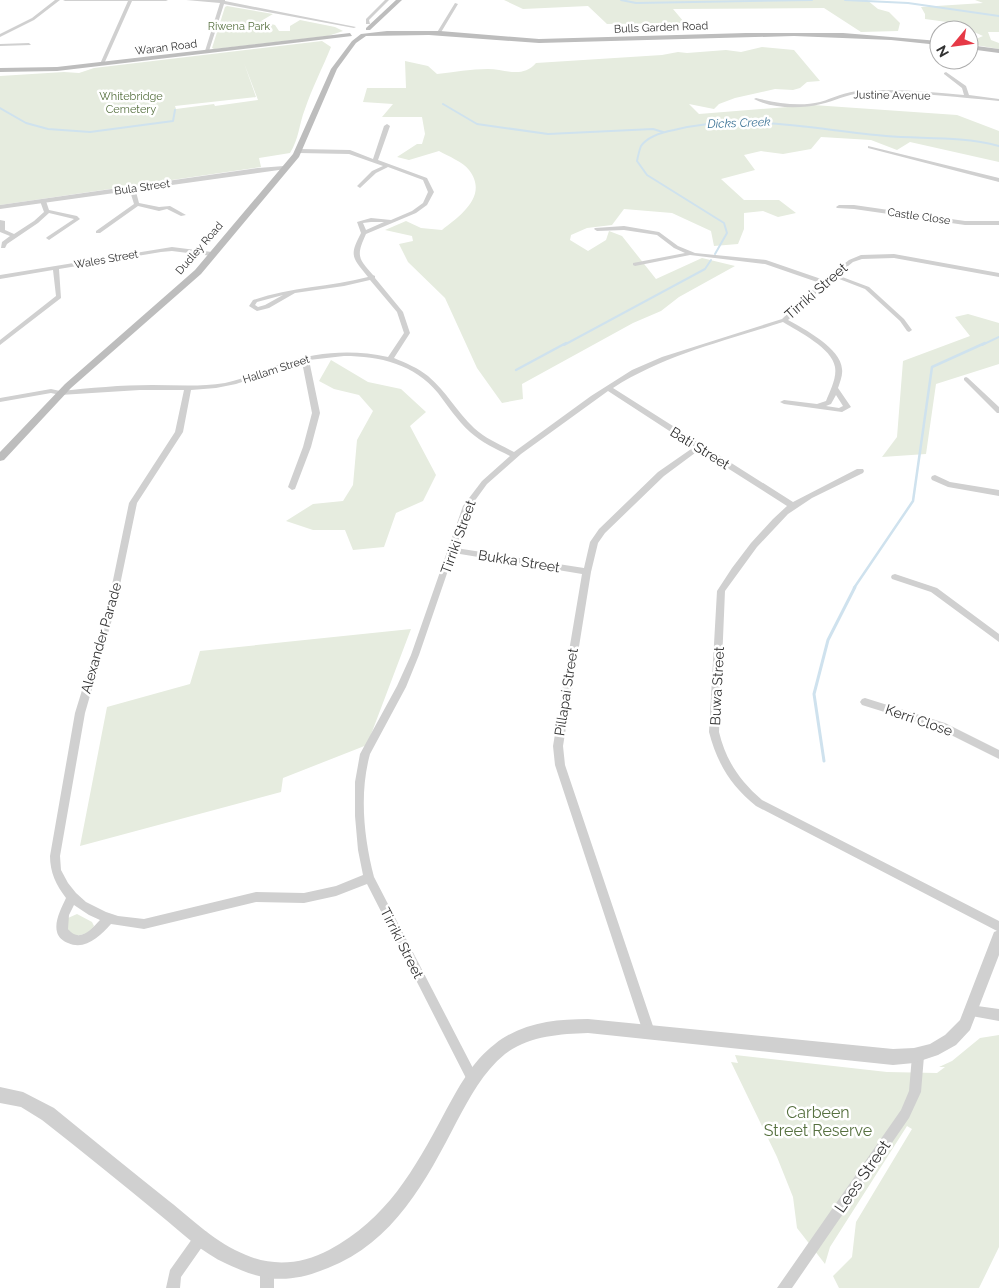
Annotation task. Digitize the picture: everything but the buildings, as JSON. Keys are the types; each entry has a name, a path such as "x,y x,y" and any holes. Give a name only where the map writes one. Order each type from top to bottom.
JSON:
{"main road":[{"name":"Dudley Road","path":"0,458 60,393 190,280 298,151 350,35 367,30 399,0"},
{"name":"Bulls Garden Road","path":"356,27 384,33 438,33 551,41 693,36 818,35 886,36 929,42"},
{"path":"350,35 356,27"},
{"name":"Waran Road","path":"0,70 57,69 350,35"},
{"path":"979,48 999,51"}],"street":[{"path":"0,36 33,19 58,0"},
{"path":"66,0 166,0"},
{"path":"102,64 131,0"},
{"path":"188,0 222,1 337,26 356,27"},
{"path":"367,30 367,20 387,0"},
{"path":"207,51 222,1"},
{"path":"438,33 456,4"},
{"path":"337,26 350,35"},
{"path":"0,45 29,44"},
{"path":"946,73 964,87 967,97"},
{"name":"Justine Avenue","path":"756,99 779,104 805,105 822,102 841,95 861,92 999,100"},
{"path":"376,160 387,126"},
{"path":"870,147 999,180"},
{"path":"298,151 350,152 425,179 432,192 425,204 414,212 364,233 357,247 357,260 400,312 407,333 390,359"},
{"path":"360,186 374,172 388,165"},
{"name":"Bula Street","path":"0,207 264,169 284,168"},
{"path":"132,188 136,204"},
{"path":"43,201 47,211"},
{"path":"98,232 136,204 159,209 168,207 183,216"},
{"name":"Castle Close","path":"838,207 854,207 964,223 999,223"},
{"path":"3,247 4,243 36,222 47,211"},
{"path":"47,211 75,216 77,219 49,238"},
{"path":"2,220 3,232 15,236"},
{"path":"364,233 360,222 371,220 392,221"},
{"path":"597,229 624,228 658,234 690,254"},
{"name":"Wales Street","path":"0,277 172,248 212,254"},
{"path":"635,264 690,254 766,262 825,283"},
{"name":"Tirriki Street","path":"472,1078 368,878 362,856 360,780 362,764 415,655 451,550 472,496 516,456 608,388 648,364 784,320 851,261 880,255 920,260 999,276"},
{"path":"0,343 59,297 56,267"},
{"path":"833,275 867,288 902,320 909,330"},
{"path":"292,292 267,308 257,309 252,306 255,301 260,299 292,292 372,277"},
{"path":"784,320 815,340 830,353 839,370 835,388 829,402 819,406"},
{"name":"Hallam Street","path":"60,393 151,387 188,388 230,384 305,359 344,354 390,359 405,364 430,380 468,426 492,444 516,456"},
{"path":"292,486 307,447 316,413 305,359"},
{"path":"966,380 999,411"},
{"name":"Alexander Parade","path":"188,388 179,432 133,503 111,609 80,713 55,856 57,874 72,897 89,910 108,919 127,924 151,923 242,899 256,897 304,898 336,890 368,878"},
{"name":"Bati Street","path":"608,388 699,448 793,506"},
{"path":"784,402 840,410 847,407 835,388"},
{"path":"0,400 51,391 60,393"},
{"name":"Pillapai Street","path":"649,1032 560,765 558,746 587,572 594,542 602,531 661,474 699,448"},
{"name":"Buwa Street","path":"860,471 793,506 771,527 735,568 722,591 714,732 723,762 733,779 759,803 999,927"},
{"path":"935,478 948,484 999,493"},
{"name":"Bukka Street","path":"451,550 587,572"},
{"path":"894,577 934,590 999,639"},
{"name":"Kerri Close","path":"865,702 942,726 999,755"},
{"path":"72,897 62,925 62,931 69,939 81,941 93,935 108,919"},
{"path":"0,1095 23,1100 48,1114 218,1251 266,1272 291,1271 314,1266 338,1256 360,1242 386,1221 418,1178 472,1078 497,1052 511,1042 541,1031 571,1026 649,1032 893,1058 918,1056 933,1051 957,1035 965,1025 999,937"},
{"path":"970,1011 999,1015"},
{"name":"Lees Street","path":"784,1288 905,1114 915,1092 918,1056"},
{"path":"173,1288 175,1275 202,1237"},
{"path":"266,1272 267,1288"}],"green space":[{"path":"504,0 867,0 878,9 889,12 900,23 898,31 861,32 824,8 673,9 683,23 607,24 588,6 523,9"},
{"path":"975,0 999,0 999,32 988,32 991,40 999,43 999,49 979,46 979,38 983,36 979,34 979,20 925,19 925,14 921,7 983,3"},
{"name":"Riwena Park","path":"225,7 273,14 261,21 275,25 279,31 290,31 290,26 300,20 335,27 343,31 328,36 214,49 212,48"},
{"name":"Whitebridge Cemetery","path":"322,41 331,47 308,101 290,153 259,158 261,167 0,205 0,76 64,72 79,73 94,68","holes":["244,63 258,100 176,109 175,106 256,97"]},
{"path":"762,47 794,50 820,81 807,82 800,88 793,90 775,89 735,98 719,104 714,109 689,104 699,114 813,105 957,115 999,131 999,162 910,142 897,150 871,140 821,137 811,149 783,154 761,151 744,155 755,170 721,179 744,200 779,200 796,213 778,217 763,211 744,213 744,229 738,244 714,246 711,231 672,213 624,209 612,225 587,228 571,235 570,240 588,251 606,240 609,231 622,236 656,279 702,258 735,266 679,297 661,311 633,323 522,384 523,399 502,403 477,368 445,298 408,262 399,244 413,241 412,236 385,230 406,221 421,228 442,230 470,205 476,188 474,179 463,164 439,151 409,160 397,157 417,144 422,144 425,134 422,117 382,117 393,104 363,102 367,88 406,88 405,61 428,66 437,74 482,69 519,72 531,68 536,63 662,55 678,52 726,50 741,52"},
{"path":"968,314 999,323 999,364 936,384 926,454 882,457 897,437 903,361 970,336 955,317"},
{"path":"331,360 368,382 401,389 426,412 410,426 436,475 423,501 396,513 384,547 353,550 345,530 313,530 286,521 313,504 343,501 353,485 357,440 373,411 359,395 334,389 319,381"},
{"path":"411,629 367,745 283,778 281,792 80,846 107,707 190,684 200,651"},
{"path":"77,914 92,922 94,926 85,934 72,935 68,929 68,918"},
{"name":"Carbeen Street Reserve","path":"999,1035 999,1247 979,1288 839,1288 833,1276 852,1257 856,1222 912,1129 907,1126 830,1247 825,1264 797,1228 793,1197 777,1157 731,1062 738,1063 735,1055 887,1072 937,1073 945,1067 939,1067 952,1061 980,1038"}],"waterway":[{"path":"621,0 636,3 812,0"},
{"path":"845,0 908,3 999,16"},
{"path":"443,104 477,124 548,134 653,129 663,132"},
{"path":"0,108 26,123 48,129 90,132 173,121 175,110"},
{"name":"Dicks Creek","path":"715,254 727,233 724,223 647,175 637,161 641,146 652,137 665,132 701,125 727,122 754,122 886,136 957,139 999,146"},
{"name":"Dicks Creek","path":"564,345 705,269 711,260"},
{"path":"982,345 999,337"},
{"name":"Dicks Creek","path":"516,370 566,343"},
{"path":"854,588 913,501 932,367 985,343"},
{"path":"824,761 814,694 828,640 855,587"}]}
